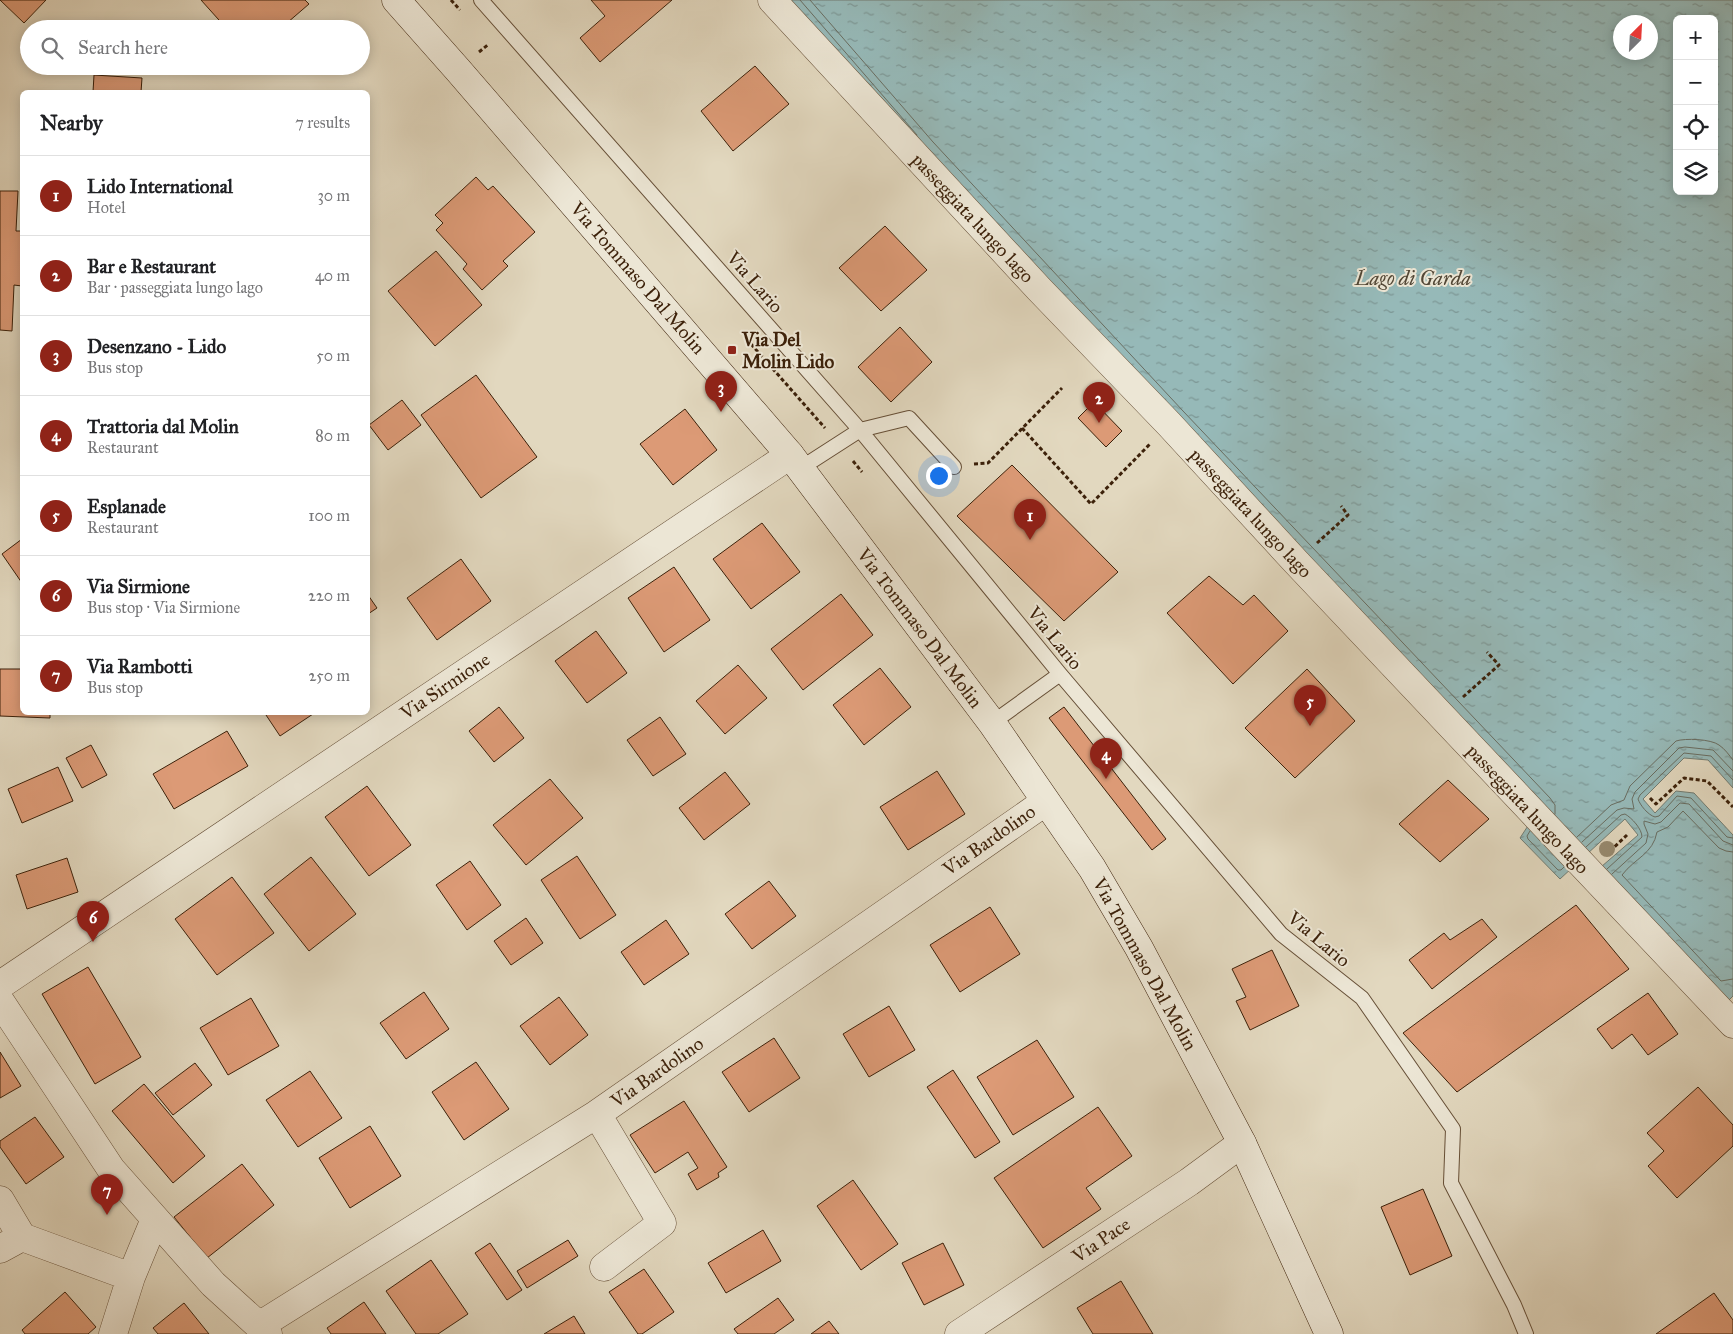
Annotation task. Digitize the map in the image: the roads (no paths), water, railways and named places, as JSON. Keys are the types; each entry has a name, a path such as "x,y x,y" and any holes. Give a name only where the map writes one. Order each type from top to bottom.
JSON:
{"street":[{"name":"Via Tommaso Dal Molin","path":"396,0 796,461 992,723 1092,868 1139,948 1242,1143 1329,1334"},
{"name":"passeggiata lungo lago","path":"772,0 1039,289 1170,424 1296,562 1733,1024"},
{"name":"Via Sirmione","path":"0,985 796,461"},
{"name":"Via Bardolino","path":"263,1330 597,1114 1045,802"},
{"path":"0,1001 111,1169 213,1284 263,1330"},
{"path":"597,1114 662,1223 604,1267"},
{"name":"Via Pace","path":"959,1334 1189,1182 1242,1143"},
{"path":"0,1200 11,1243 130,1277"},
{"path":"113,1334 130,1277 155,1218"}],"lane":[{"name":"Via Lario","path":"481,0 860,430 1060,674 1281,934 1362,998 1453,1129 1451,1183 1514,1305 1526,1334"},
{"path":"796,461 838,444 860,430 909,418 954,467"},
{"path":"992,723 1060,674"}],"water":[{"name":"Lago di Garda","path":"785,0 1733,0 1733,788 1708,760 1684,758 1643,799 1655,813 1676,791 1694,793 1733,835 1733,996 1721,1008 1594,873 1638,835 1625,819 1560,879 1520,838 1537,812"}],"place":[{"name":"Via Del Molin Lido","path":"732,350"},
{"name":"Desenzano - Lido","path":"721,412"},
{"name":"Bar e Restaurant","path":"1099,423"},
{"name":"Lido International","path":"1030,540"},
{"name":"Esplanade","path":"1310,726"},
{"name":"Trattoria dal Molin","path":"1106,779"},
{"name":"Via Sirmione","path":"93,942"},
{"name":"Via Rambotti","path":"107,1215"}]}
